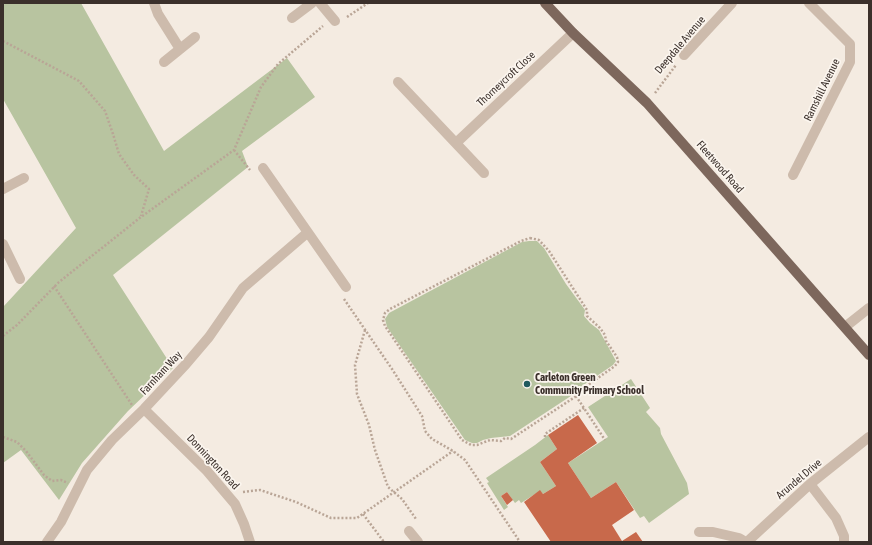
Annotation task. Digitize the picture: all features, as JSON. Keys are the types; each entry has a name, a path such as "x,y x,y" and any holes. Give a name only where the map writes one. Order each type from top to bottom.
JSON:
{"main road":[{"name":"Fleetwood Road","path":"545,3 573,33 647,103 869,356"}],"street":[{"path":"154,3 158,14 180,49"},
{"path":"292,18 312,3"},
{"path":"320,3 334,19"},
{"name":"Deepdale Avenue","path":"684,55 732,3"},
{"name":"Ramshill Avenue","path":"793,175 850,62 850,44 809,3"},
{"name":"Thorneycroft Close","path":"456,143 573,33"},
{"path":"164,62 195,37"},
{"path":"398,82 484,173"},
{"path":"263,168 346,287"},
{"path":"3,189 24,178"},
{"name":"Farnham Way","path":"47,542 61,522 87,470 107,446 186,364 209,337 243,288 307,233"},
{"path":"3,244 20,279"},
{"path":"845,327 869,308"},
{"name":"Donnington Road","path":"144,409 207,471 235,504 250,542"},
{"name":"Arundel Drive","path":"746,542 810,484 869,437"},
{"path":"810,484 836,518 844,536 844,542"},
{"path":"409,531 418,542"},
{"path":"699,532 713,532 739,538 746,542"}],"path":[{"path":"3,336 17,325 54,286 141,217 234,150 261,87 278,64 334,19 346,18 368,3"},
{"path":"3,41 80,81 105,111 119,154 134,175 149,189 141,217"},
{"name":"Deepdale Avenue","path":"647,103 684,55"},
{"path":"530,238 539,240 549,251 587,310 587,316 600,328 605,335 606,341 617,357 618,362 615,366 585,387 581,393 576,396 511,439 505,438 501,440 490,440 477,445 471,445 462,440 385,326 383,320 386,313 390,309 521,241 530,238"},
{"path":"54,286 133,406"},
{"path":"346,287 343,297 422,416 425,431 432,439 465,460 520,542"},
{"path":"365,330 355,365 356,394 369,425 375,450 388,486 402,499 420,524 409,531"},
{"path":"576,396 605,440"},
{"path":"544,437 545,434 584,408"},
{"path":"3,437 16,442 26,451 44,474 52,481 61,480 78,488"},
{"path":"227,495 260,490 296,502 331,518 357,518 453,451"},
{"path":"363,514 384,542"}],"green space":[{"path":"6,3 81,3 164,151 287,58 315,97 242,151 248,167 113,275 173,368 128,411 82,463 59,500 21,450 3,463 3,307 76,228 3,99 3,5"},
{"path":"537,241 544,248 566,284 585,310 584,316 599,330 616,361 613,365 582,386 580,390 510,436 491,438 477,443 472,443 465,440 387,327 385,319 389,313 522,242"},
{"path":"631,379 650,408 646,412 660,428 661,434 687,483 689,494 649,523 644,516 640,518 616,482 591,498 568,463 608,437 588,407"},
{"path":"548,435 557,449 540,462 556,486 543,494 540,491 521,503 519,500 515,503 507,492 501,496 508,507 504,510 487,483 489,482 486,478"}],"building":[{"path":"578,415 597,443 568,463 591,498 616,482 634,510 612,525 622,541 636,532 643,542 551,542 524,502 540,490 543,494 556,486 540,462 557,449 548,435"},
{"path":"507,492 513,500 507,505 501,496"}],"place":[{"name":"Carleton Green Community Primary School","path":"527,384"}]}
